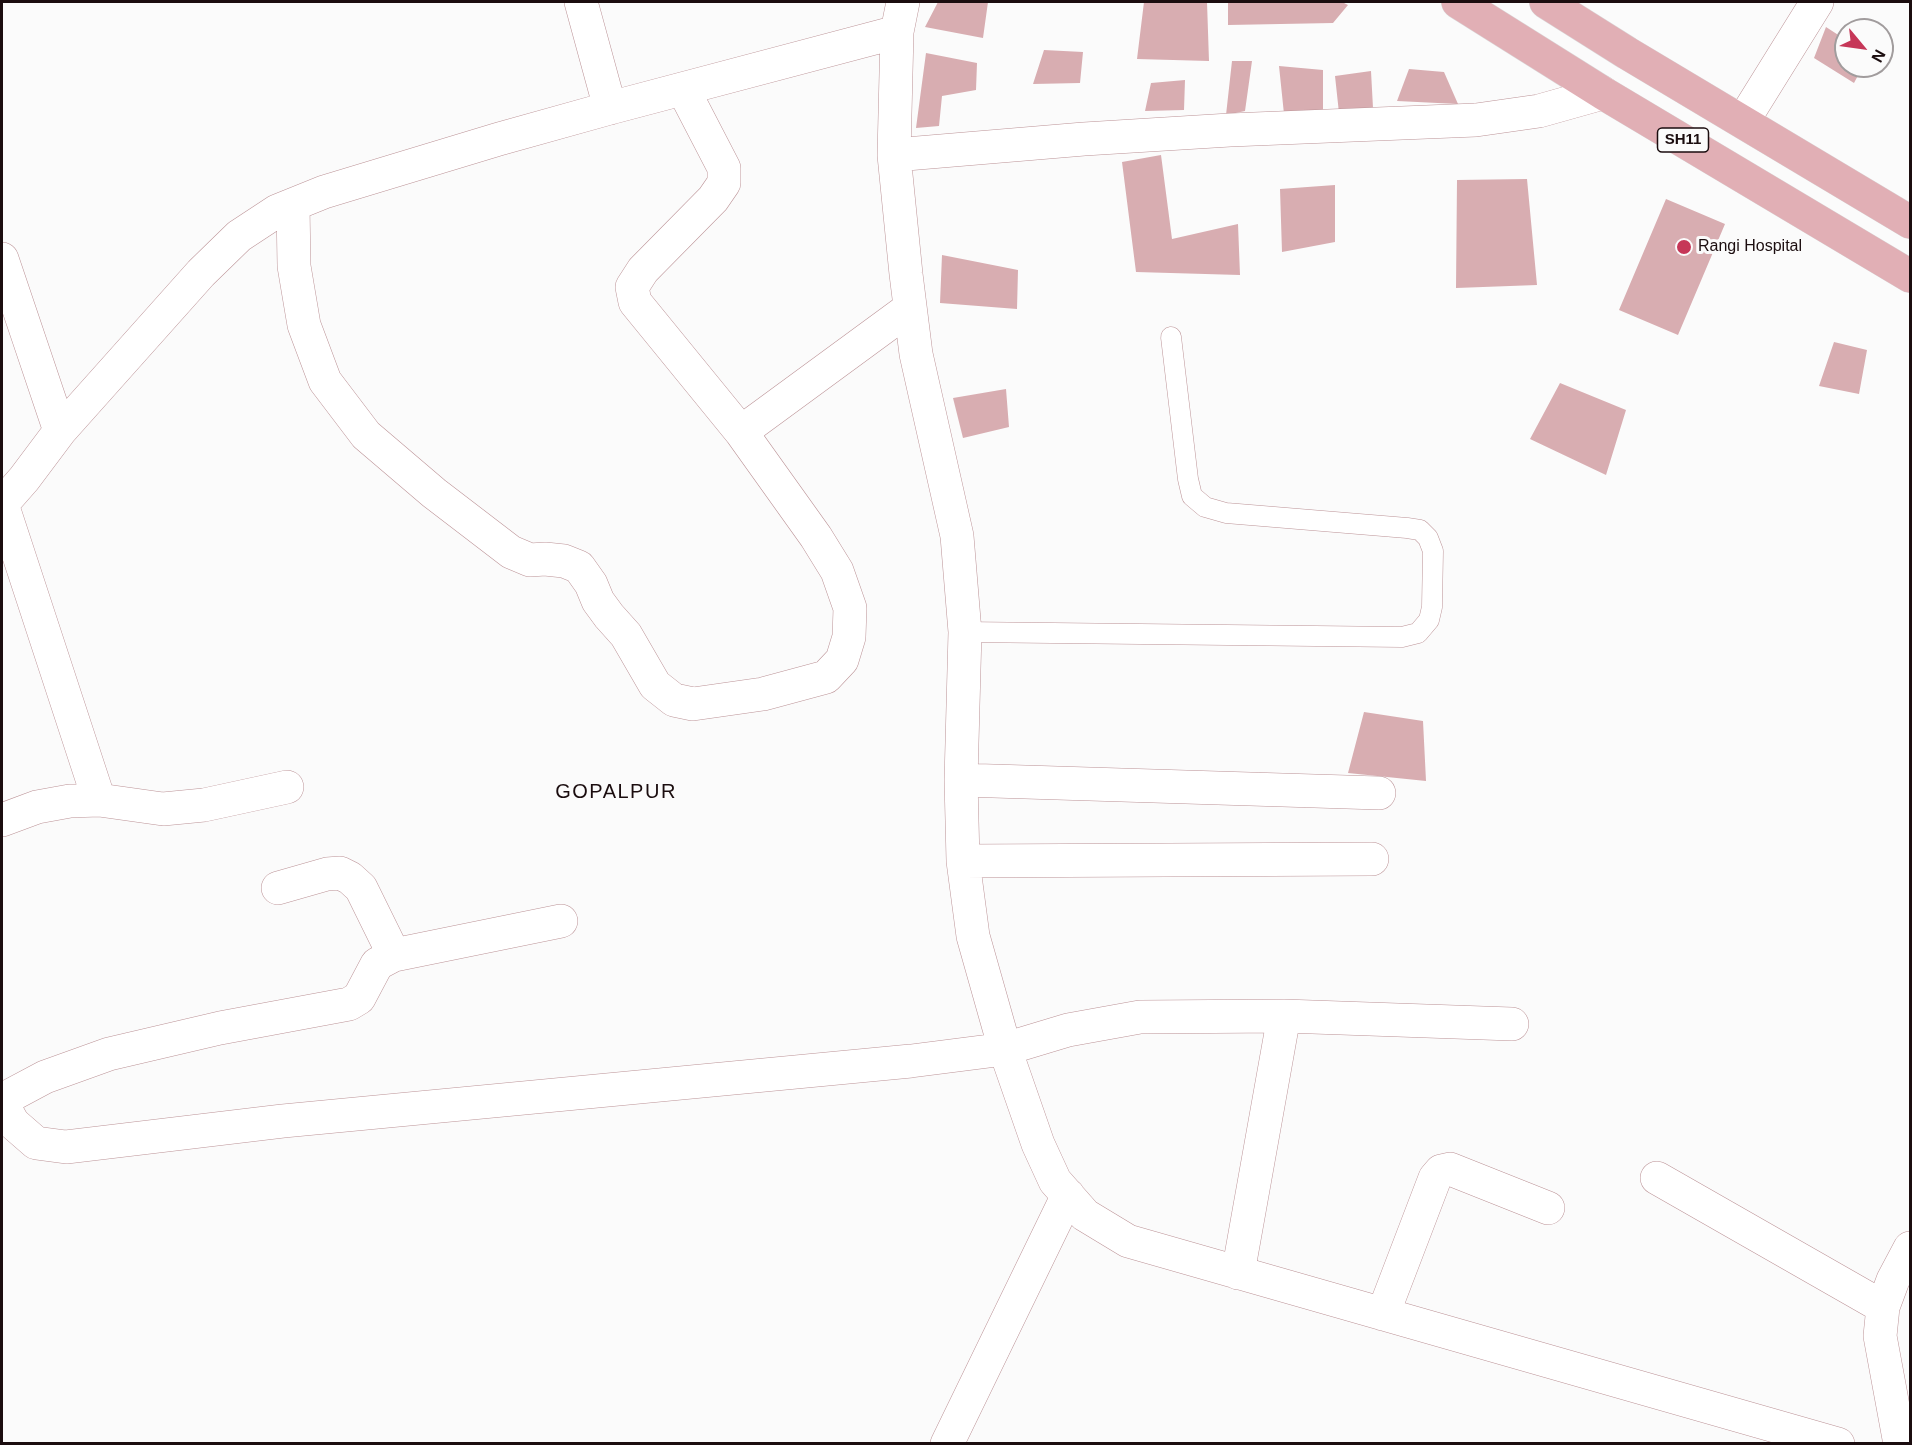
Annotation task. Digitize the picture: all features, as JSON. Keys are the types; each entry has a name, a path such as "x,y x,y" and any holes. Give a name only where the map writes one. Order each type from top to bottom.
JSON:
{"main road":[{"name":"SH11","path":"1458,2 1603,93 1911,276"},
{"name":"SH11","path":"1546,2 1627,53 1911,222"}],"street":[{"path":"581,2 610,108"},
{"path":"1743,121 1817,2"},
{"path":"99,800 2,504 60,431 201,273 239,236 277,211 324,192 610,108 683,89 900,17 894,155 910,308 916,354 957,536 965,632 961,780 963,861 973,936 1005,1049 1038,1144 1055,1181 1084,1215 1128,1241 1838,1443"},
{"path":"293,205 294,266 304,325 325,381 366,435 434,493 512,552 530,560 564,561 579,567 604,608 626,635 655,685 674,700 693,704 763,694 826,677 842,660 849,637 850,608 837,571 816,537 741,432 635,302 632,287 643,270 713,199 724,183 724,168 683,89"},
{"path":"894,155 1084,139 1230,130 1476,120 1539,111 1603,93"},
{"path":"2,259 60,431"},
{"path":"741,432 910,308"},
{"path":"961,780 1379,793"},
{"path":"2,820 37,807 70,801 99,800 163,808 204,805 287,787"},
{"path":"963,861 1372,859"},
{"path":"278,888 327,873 340,873 351,878 361,888 394,955"},
{"path":"561,921 394,955 377,964 359,998 349,1004 220,1028 109,1054 45,1077 4,1115 36,1143 66,1147 283,1121 911,1061 1005,1049 1068,1030 1140,1017 1284,1016 1512,1024"},
{"path":"1238,1272 1284,1016"},
{"path":"1383,1314 1435,1178 1441,1171 1450,1169 1548,1208"},
{"path":"1657,1178 1883,1306"},
{"path":"946,1443 1068,1195"},
{"path":"1900,1443 1880,1336 1883,1306 1893,1280 1911,1248"}],"lane":[{"path":"965,632 1402,637 1418,633 1429,620 1432,607 1433,551 1428,538 1419,531 1407,528 1226,513 1205,507 1192,496 1171,337"}],"building":[{"path":"938,2 988,2 983,38 925,27"},
{"path":"1144,2 1207,2 1209,61 1137,59"},
{"path":"1228,2 1342,2 1348,5 1333,23 1228,25"},
{"path":"1826,27 1834,32 1834,70 1814,58"},
{"path":"1044,50 1083,52 1080,83 1033,84"},
{"path":"926,53 977,63 976,90 942,96 939,126 916,128"},
{"path":"1232,61 1252,61 1245,111 1226,115"},
{"path":"1279,66 1323,70 1323,112 1284,114"},
{"path":"1409,69 1444,72 1458,104 1397,101"},
{"path":"1371,71 1373,108 1339,113 1335,76"},
{"path":"1846,78 1857,78 1854,83"},
{"path":"1185,80 1184,110 1145,111 1151,83"},
{"path":"1161,155 1172,239 1238,224 1240,275 1136,272 1122,162"},
{"path":"1527,179 1537,285 1456,288 1457,180"},
{"path":"1335,185 1335,242 1282,252 1280,189"},
{"path":"1666,199 1725,224 1678,335 1619,310"},
{"path":"942,255 1018,270 1017,309 940,303"},
{"path":"1834,342 1867,350 1859,394 1819,386"},
{"path":"1560,383 1626,410 1606,475 1530,439"},
{"path":"1006,389 1009,427 963,438 953,398"},
{"path":"1364,712 1423,721 1426,781 1348,773"}],"place":[{"name":"Rangi Hospital","path":"1684,247"}],"district":[{"name":"GOPALPUR","path":"616,792"}]}
